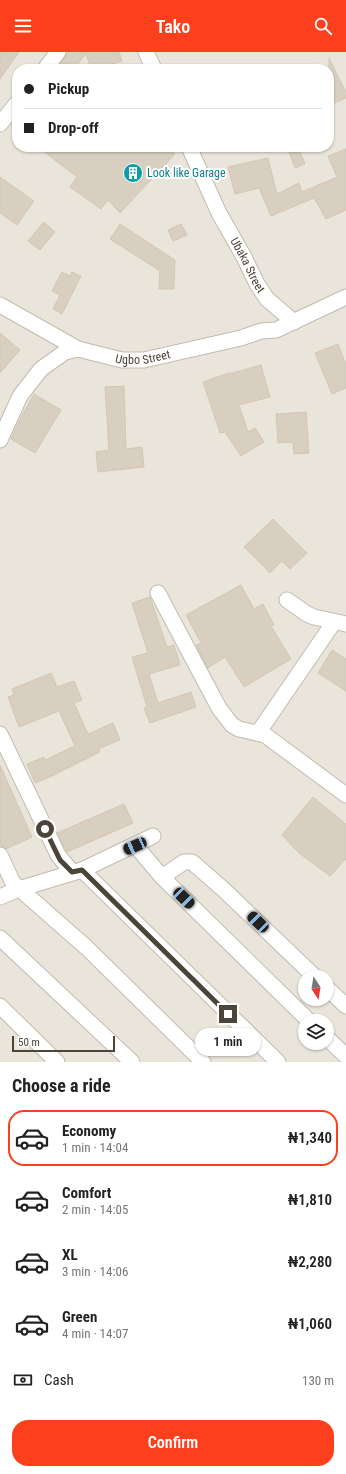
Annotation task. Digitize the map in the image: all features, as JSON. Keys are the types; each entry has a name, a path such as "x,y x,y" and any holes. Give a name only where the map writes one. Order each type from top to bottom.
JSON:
{"street":[{"path":"49,64 58,52"},
{"path":"146,52 152,64"},
{"path":"0,124 12,109"},
{"name":"Ubaka Street","path":"191,152 218,213 244,257 257,284 267,299 294,322"},
{"path":"294,322 346,297"},
{"name":"Ugbo Street","path":"0,305 78,349 122,360 144,360 241,338 262,330 276,330 294,322"},
{"path":"0,440 20,396 41,369 65,352 78,349"},
{"path":"158,593 219,708 232,725 265,735 346,795"},
{"path":"258,733 340,623 306,614 287,600"},
{"path":"0,734 58,855 77,871 278,1062"},
{"path":"0,897 19,888 77,871 135,846 153,836"},
{"path":"135,846 162,877 302,1014"},
{"path":"0,855 10,878 19,888 87,948 203,1062"},
{"path":"162,877 184,862 192,862 223,889 308,970"},
{"path":"0,938 132,1062"},
{"path":"334,995 346,1006"},
{"path":"0,1006 57,1062"},
{"path":"334,1045 346,1056"}],"shaded area":[{"path":"0,52 346,52 346,1062 0,1062"}],"building":[{"path":"0,52 19,52 0,79"},
{"path":"67,52 119,52 122,61 113,64 89,64 86,53 78,64 60,64"},
{"path":"334,68 346,92 346,98 334,103"},
{"path":"346,149 346,210 326,219 314,198 271,216 259,188 235,194 228,167 268,158 277,194 299,183 302,192 337,177 328,156"},
{"path":"44,152 173,152 175,154 120,213 108,200 101,209 70,187 77,177"},
{"path":"289,152 300,152 305,164 295,168"},
{"path":"0,177 34,201 17,225 0,213"},
{"path":"44,222 55,232 40,250 28,241"},
{"path":"120,224 175,260 174,289 159,289 160,271 110,239"},
{"path":"181,224 187,235 173,241 168,230"},
{"path":"62,272 70,276 72,272 81,276 62,314 53,309 60,295 52,291"},
{"path":"0,333 20,350 0,373"},
{"path":"338,344 346,365 346,388 332,394 315,353"},
{"path":"261,365 270,397 239,405 248,432 255,428 264,442 241,456 225,432 220,433 203,382 229,373"},
{"path":"124,386 126,449 142,447 144,467 98,472 96,452 109,450 105,387"},
{"path":"34,394 61,410 35,453 11,439"},
{"path":"306,412 309,453 294,454 293,442 278,443 276,414"},
{"path":"273,519 307,553 290,569 282,561 270,573 244,547"},
{"path":"241,585 254,609 263,604 274,625 271,626 291,659 244,687 225,657 208,668 196,645 201,643 186,615"},
{"path":"150,597 167,647 174,645 180,665 149,674 158,703 191,692 196,707 150,723 144,708 147,707 132,657 148,653 132,603"},
{"path":"332,650 346,659 346,691 318,673"},
{"path":"51,673 57,687 74,681 82,700 74,703 88,734 113,723 120,740 98,749 100,752 35,783 27,764 44,757 45,760 75,746 59,711 19,727 8,697 14,695 12,689"},
{"path":"0,765 32,837 6,849 0,846"},
{"path":"313,797 346,824 346,859 330,876 299,853 282,835"},
{"path":"124,804 133,823 67,852 57,833"}],"place":[{"name":"Look like Garage","path":"133,173"}],"route":[{"path":"45,829 60,860 72,872 82,870 228,1014"}]}
